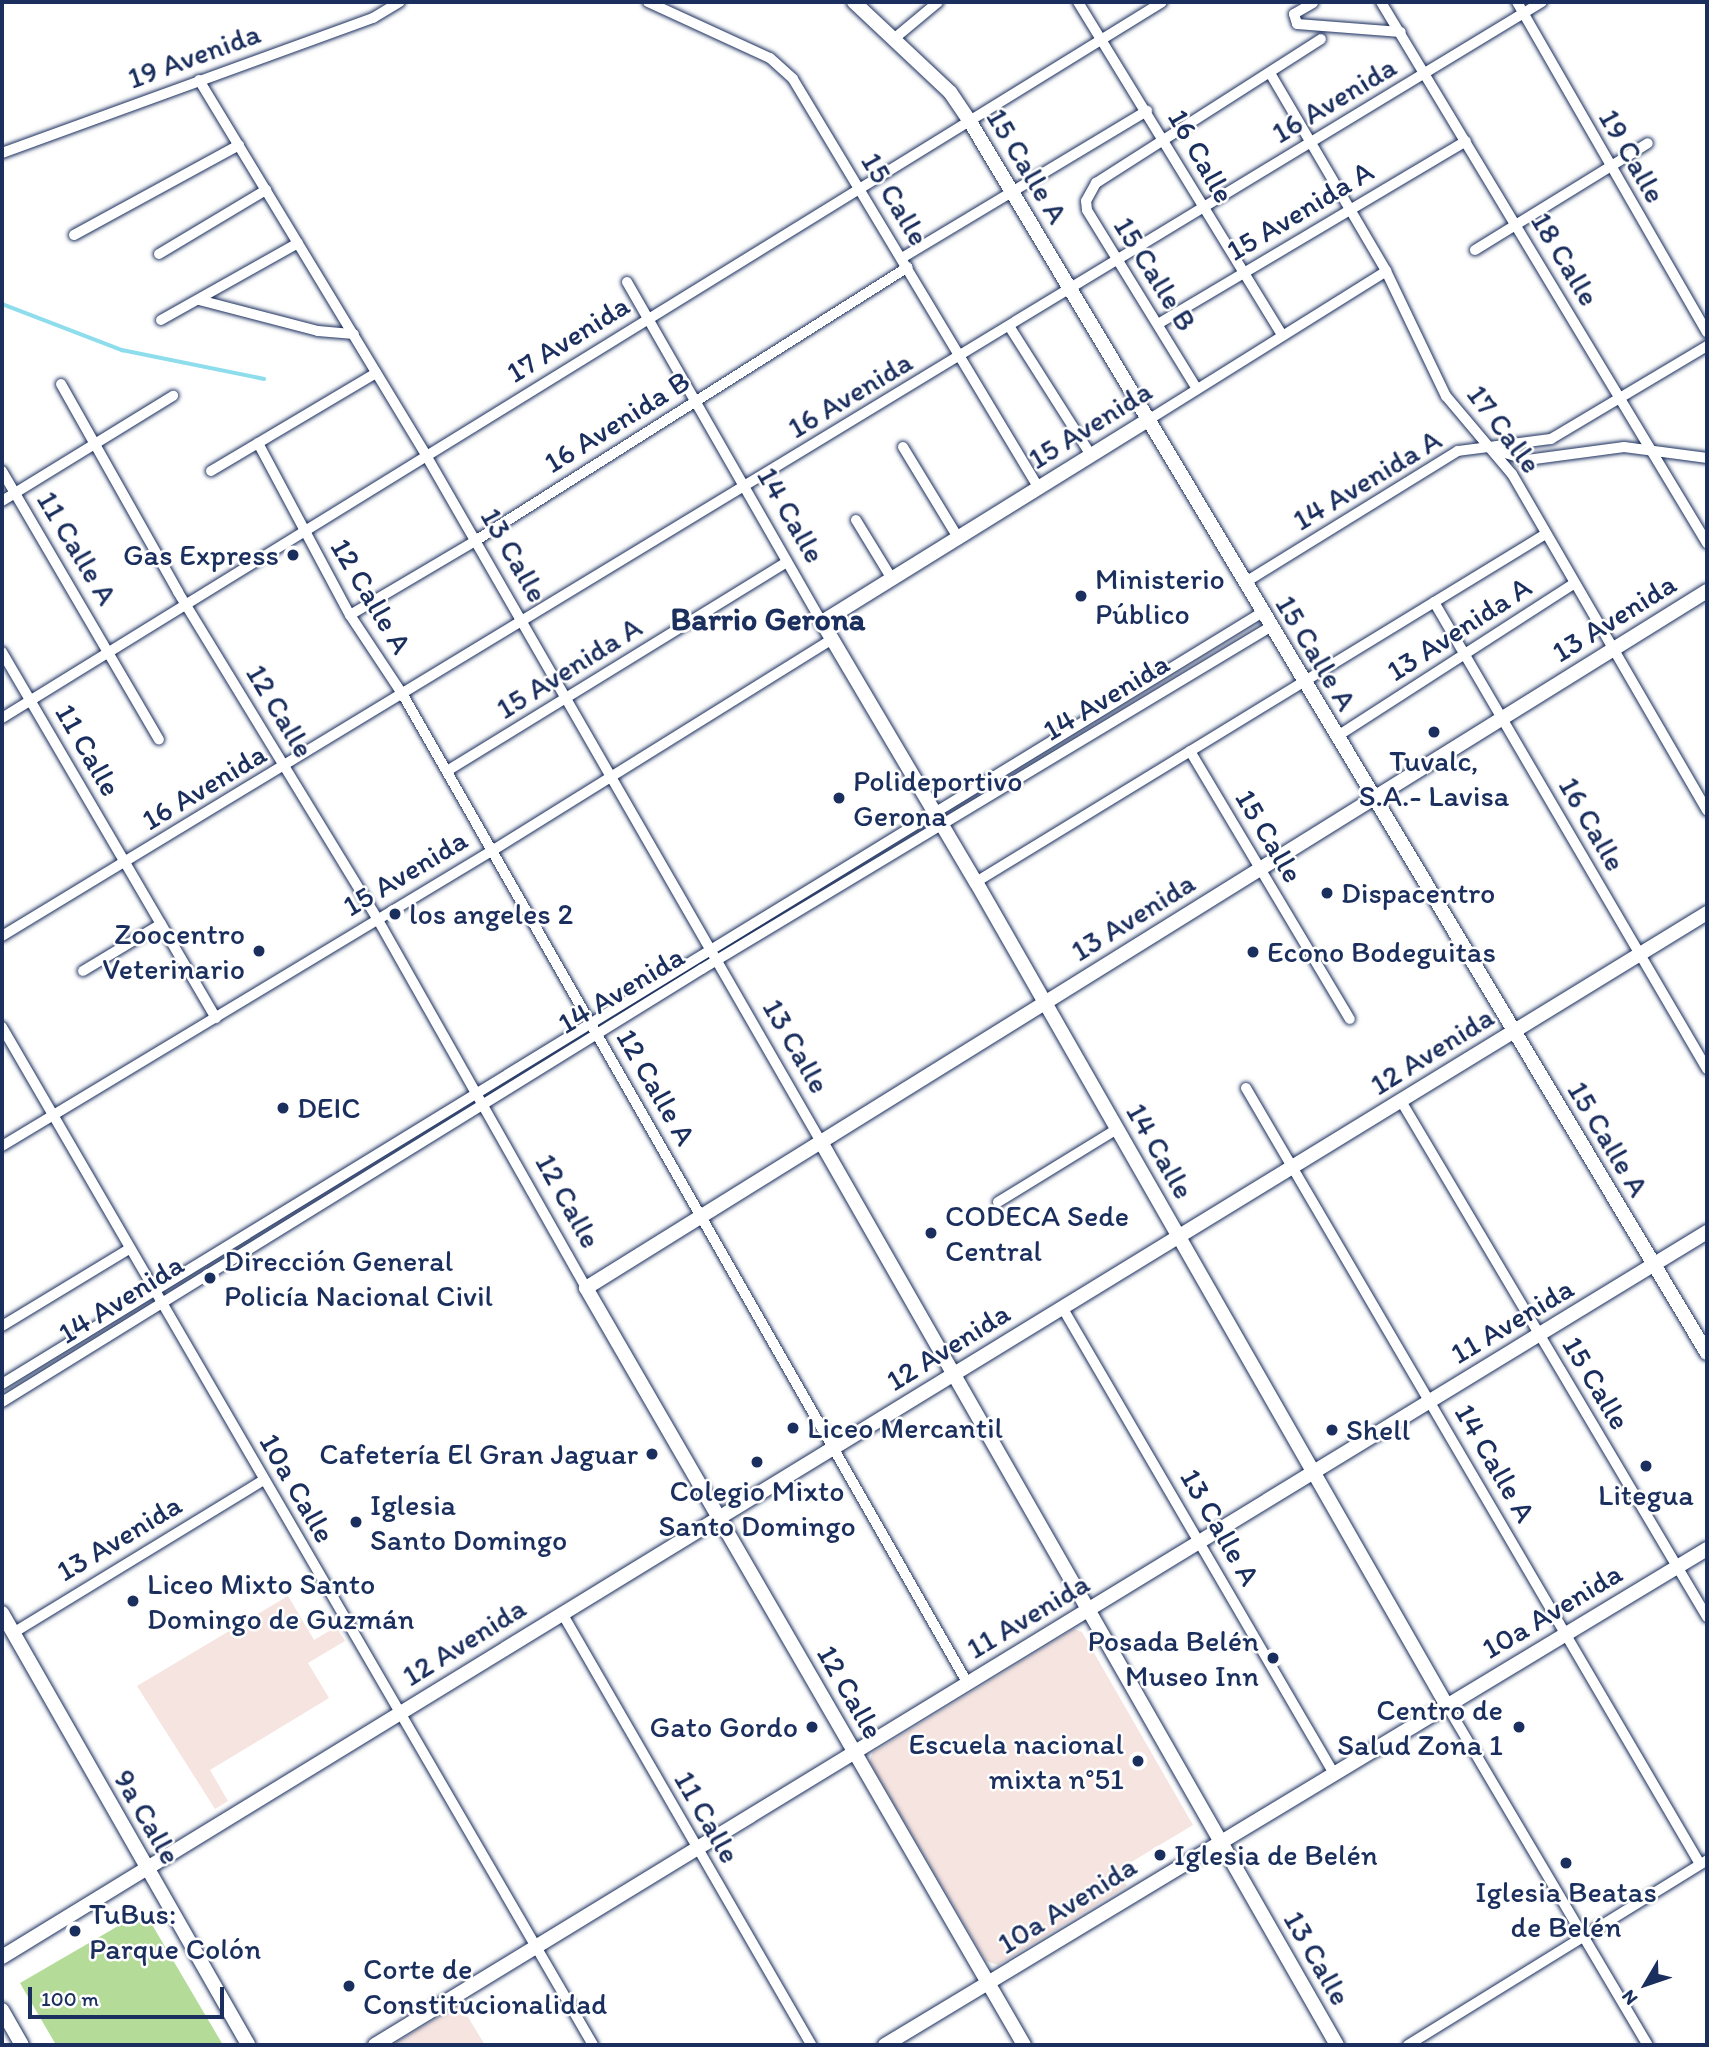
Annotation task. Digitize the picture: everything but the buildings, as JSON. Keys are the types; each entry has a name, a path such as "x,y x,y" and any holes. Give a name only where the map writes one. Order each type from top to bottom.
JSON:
{"street":[{"name":"19 Avenida","path":"2,153 373,18 400,2"},
{"name":"15 Calle","path":"648,2 782,67 962,355 1039,489"},
{"name":"15 Calle A","path":"854,2 950,92 969,120 1261,613 1707,1353"},
{"path":"895,38 938,2"},
{"name":"16 Calle","path":"1078,2 1103,38 1203,208 1282,335"},
{"name":"17 Avenida","path":"2,718 304,534 858,186 1161,2"},
{"name":"18 Calle","path":"1381,2 1707,543"},
{"name":"19 Calle","path":"1517,2 1609,167 1707,332"},
{"name":"16 Avenida","path":"2,936 284,768 1542,2"},
{"path":"1313,3 1294,14 1297,24 1401,32"},
{"path":"1163,137 1270,73 1321,38"},
{"name":"17 Calle","path":"1270,73 1386,271 1446,396 1513,474 1544,535 1707,811"},
{"name":"13 Calle","path":"199,80 427,457 1337,2045"},
{"name":"16 Avenida B","path":"350,615 475,541 1012,192 1147,111"},
{"name":"15 Calle B","path":"1163,137 1096,183 1086,201 1087,210 1197,389"},
{"name":"15 Avenida A","path":"1158,324 1466,141"},
{"path":"1475,250 1648,143"},
{"path":"74,235 239,145"},
{"path":"159,254 266,190"},
{"path":"161,320 298,243"},
{"name":"15 Avenida","path":"822,622 1386,271"},
{"name":"14 Calle","path":"627,282 1316,1471 1446,1704 1648,2045"},
{"path":"199,300 318,331 354,334"},
{"path":"1009,326 1091,455"},
{"name":"14 Avenida A","path":"1244,583 1458,452 1490,450 1551,439 1707,346"},
{"path":"211,471 376,373"},
{"name":"12 Calle","path":"61,384 97,443 186,604 378,920 586,1288 1024,2045"},
{"path":"2,501 173,396"},
{"name":"12 Calle A","path":"258,443 304,534 350,615 403,695 447,771 490,852 594,1028 968,1684"},
{"path":"903,447 959,539"},
{"path":"1490,450 1527,460 1594,449 1650,449 1707,458"},
{"name":"11 Calle A","path":"2,471 159,740"},
{"path":"856,520 891,579"},
{"path":"976,882 1544,535"},
{"name":"15 Avenida A","path":"447,771 787,562"},
{"name":"13 Avenida A","path":"1336,737 1573,584"},
{"name":"13 Avenida","path":"586,1288 1707,591"},
{"name":"16 Calle","path":"1434,602 1707,1069"},
{"name":"14 Avenida","path":"937,820 1261,613"},
{"name":"14 Avenida","path":"2,1402 481,1098 713,955 937,820 1270,627"},
{"name":"15 Avenida","path":"2,1144 490,852 832,639"},
{"name":"11 Calle","path":"2,652 216,1018"},
{"name":"15 Calle","path":"1190,751 1350,1019"},
{"name":"12 Avenida","path":"2,1958 1707,913"},
{"path":"83,971 162,924"},
{"name":"10a Calle","path":"2,1027 153,1292 593,2045"},
{"name":"14 Calle A","path":"1246,1088 1431,1401 1564,1634 1704,1862"},
{"name":"14 Avenida","path":"2,1384 481,1098"},
{"name":"15 Calle","path":"1401,1101 1707,1617"},
{"path":"998,1202 1117,1129"},
{"name":"11 Avenida","path":"375,2045 1707,1232"},
{"path":"2,1326 129,1249"},
{"name":"13 Calle A","path":"1062,1307 1333,1772"},
{"name":"13 Avenida","path":"8,1637 264,1480"},
{"name":"10a Avenida","path":"885,2045 1333,1772 1707,1549"},
{"name":"9a Calle","path":"2,1613 8,1637 147,1869 248,2045"},
{"name":"11 Calle","path":"562,1613 811,2045"},
{"path":"1408,2045 1582,1934 1704,1862"},
{"path":"2,2010 22,2045"}],"shaded area":[{"path":"288,1596 314,1640 336,1627 345,1641 308,1663 329,1698 210,1770 228,1801 215,1809 137,1686"},
{"path":"1074,1629 1082,1632 1193,1825 1118,1870 1127,1886 998,1965 986,1961 870,1762 872,1753"},
{"path":"460,2004 485,2045 392,2045"}],"green space":[{"path":"144,1911 223,2045 56,2045 20,1983"}],"waterway":[{"path":"2,304 122,350 264,379"}],"place":[{"name":"Gas Express","path":"293,555"},
{"name":"Ministerio Público","path":"1081,596"},
{"name":"Tuvalc, S.A.- Lavisa","path":"1434,732"},
{"name":"Polideportivo Gerona","path":"839,798"},
{"name":"Dispacentro","path":"1327,893"},
{"name":"los angeles 2","path":"395,914"},
{"name":"Zoocentro Veterinario","path":"259,951"},
{"name":"Econo Bodeguitas","path":"1253,952"},
{"name":"DEIC","path":"283,1108"},
{"name":"CODECA Sede Central","path":"931,1233"},
{"name":"Dirección General Policía Nacional Civil","path":"210,1278"},
{"name":"Liceo Mercantil","path":"793,1428"},
{"name":"Shell","path":"1332,1430"},
{"name":"Cafetería El Gran Jaguar","path":"652,1454"},
{"name":"Colegio Mixto Santo Domingo","path":"757,1462"},
{"name":"Litegua","path":"1646,1466"},
{"name":"Iglesia Santo Domingo","path":"356,1522"},
{"name":"Liceo Mixto Santo Domingo de Guzmán","path":"133,1601"},
{"name":"Posada Belén Museo Inn","path":"1273,1658"},
{"name":"Gato Gordo","path":"812,1727"},
{"name":"Centro de Salud Zona 1","path":"1519,1727"},
{"name":"Escuela nacional mixta n°51","path":"1138,1761"},
{"name":"Iglesia de Belén","path":"1160,1855"},
{"name":"Iglesia Beatas de Belén","path":"1566,1863"},
{"name":"TuBus: Parque Colón","path":"75,1931"},
{"name":"Corte de Constitucionalidad","path":"349,1986"}],"district":[{"name":"Barrio Gerona","path":"768,619"}]}
